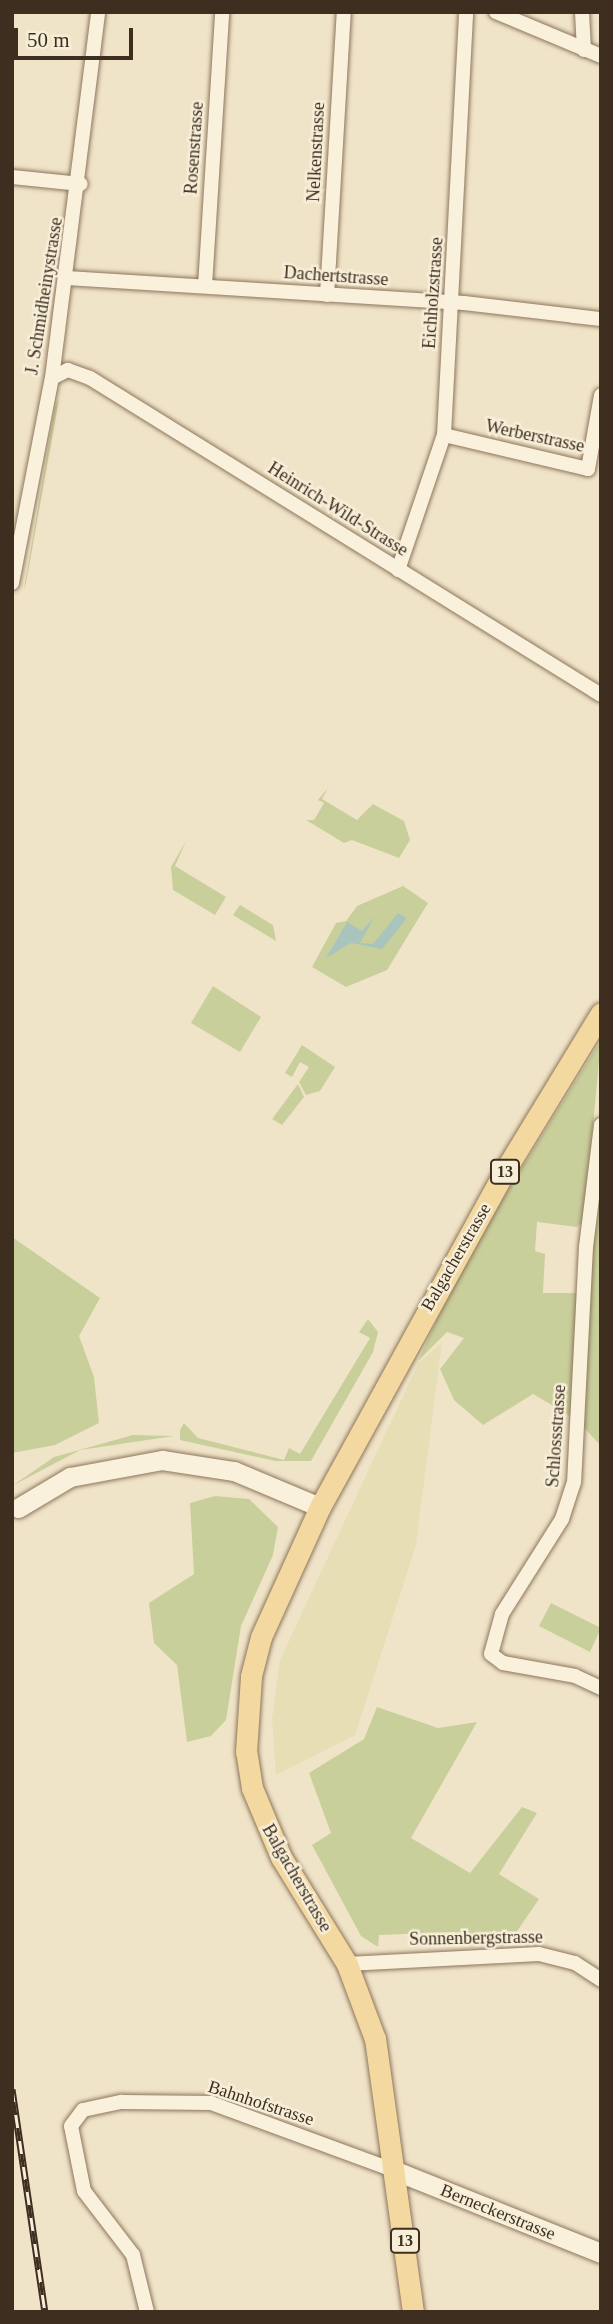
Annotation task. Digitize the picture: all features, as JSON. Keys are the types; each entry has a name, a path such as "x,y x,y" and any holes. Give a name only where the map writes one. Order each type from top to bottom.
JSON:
{"main road":[{"name":"Balgacherstrasse","path":"396,2171 375,2039 347,1964 266,1826 246,1752 261,1637 320,1507 494,1191 601,1014"},
{"path":"18,1508 69,1477 162,1460 234,1471 320,1507"},
{"name":"Berneckerstrasse","path":"396,2171 601,2253"},
{"name":"13","path":"396,2171 414,2312"}],"street":[{"name":"J. Schmidheinystrasse","path":"12,583 52,378 81,184 98,12"},
{"name":"Rosenstrasse","path":"205,286 222,12"},
{"name":"Nelkenstrasse","path":"327,295 344,12"},
{"name":"Eichholzstrasse","path":"398,569 444,435 466,12"},
{"path":"496,12 601,56"},
{"path":"582,12 584,50"},
{"path":"12,177 81,184"},
{"name":"Dachertstrasse","path":"67,278 451,303 601,319"},
{"name":"Heinrich-Wild-Strasse","path":"52,378 68,370 90,378 601,695"},
{"name":"Werberstrasse","path":"444,435 588,469 601,395"},
{"name":"Schlossstrasse","path":"601,1125 586,1247 570,1502 502,1614 491,1654 601,1688"},
{"name":"Sonnenbergstrasse","path":"347,1964 539,1954 575,1963 601,1980"},
{"name":"Bahnhofstrasse","path":"147,2312 133,2255 84,2191 71,2126 83,2110 145,2101 211,2103 396,2171"}],"shaded area":[{"path":"442,1342 416,1545 355,1735 276,1775 272,1719 280,1660 418,1364"}],"green space":[{"path":"59,399 26,583 24,589 55,407"},
{"path":"328,788 322,799 357,820 373,804 404,821 410,840 399,858 352,840 344,843 306,820 314,820 324,803 318,800"},
{"path":"186,841 175,866 226,897 215,915 173,890 171,867"},
{"path":"403,886 428,903 387,970 346,987 312,967 336,923 346,921 357,906"},
{"path":"240,905 273,925 276,941 233,915"},
{"path":"213,986 261,1017 240,1052 191,1023"},
{"path":"601,1040 584,1221 577,1227 537,1222 535,1251 545,1254 543,1293 583,1293 601,1164 601,1446 577,1420 533,1394 483,1425 454,1400 440,1369 464,1338 447,1332 418,1361 462,1265"},
{"path":"302,1045 335,1067 320,1091 306,1095 299,1082 309,1067 300,1062 292,1077 285,1073"},
{"path":"298,1084 304,1097 282,1125 272,1119"},
{"path":"12,1237 100,1298 79,1336 94,1377 99,1423 55,1445 12,1453"},
{"path":"368,1319 378,1332 373,1352 311,1461 275,1461 180,1440 180,1430 184,1423 198,1438 284,1460 289,1448 300,1454 370,1338 359,1332"},
{"path":"133,1435 174,1436 80,1450 12,1486 54,1457"},
{"path":"215,1496 249,1499 278,1527 273,1555 241,1626 226,1720 211,1736 187,1742 177,1665 154,1643 149,1603 194,1574 190,1503"},
{"path":"551,1603 601,1628 590,1652 539,1626"},
{"path":"377,1707 438,1728 477,1722 411,1838 470,1873 522,1807 537,1813 499,1874 539,1899 509,1943 454,1944 455,1932 379,1935 378,1947 361,1936 312,1845 331,1833 309,1773 364,1739"}],"water":[{"path":"398,913 407,918 382,949 351,943 326,958 347,922 362,931 375,916 360,943 373,944"}],"railway":[{"path":"12,2089 45,2312"}]}
